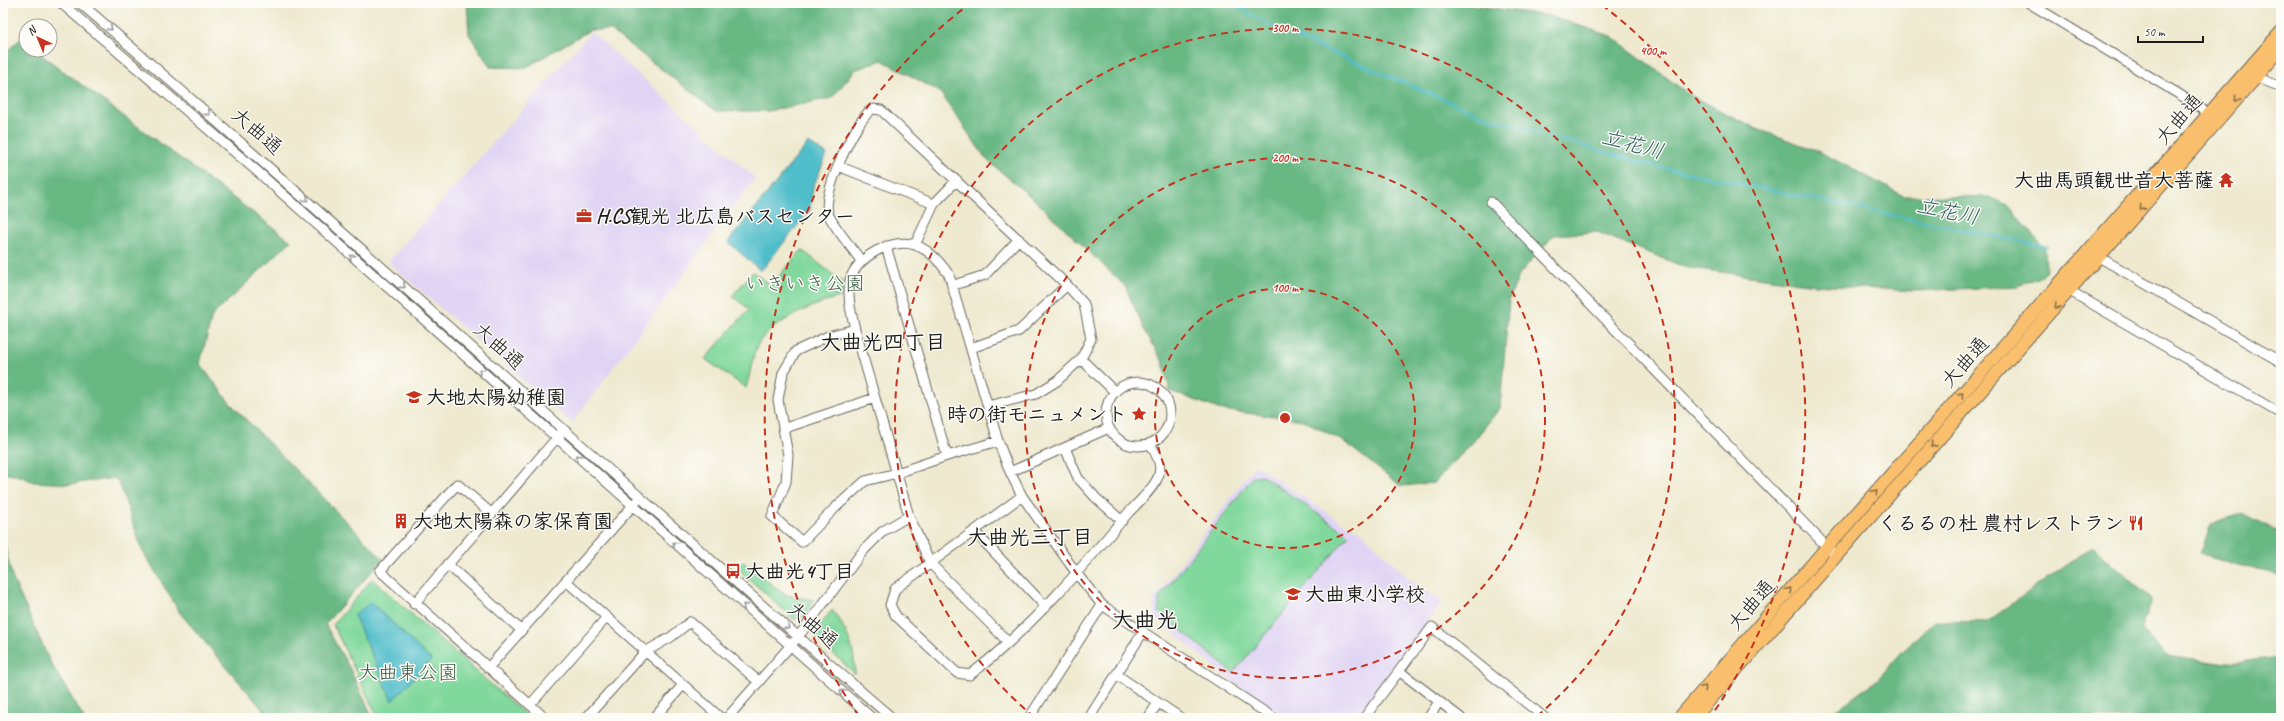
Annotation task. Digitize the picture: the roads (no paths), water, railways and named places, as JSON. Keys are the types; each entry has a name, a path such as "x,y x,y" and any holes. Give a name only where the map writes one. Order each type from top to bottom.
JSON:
{"main road":[{"name":"大曲通","path":"1694,718 1831,551 2208,114 2281,32"},
{"name":"大曲通","path":"1679,718 2070,291 2281,49"}],"street":[{"name":"大曲通","path":"62,3 220,138 872,718"},
{"name":"大曲通","path":"80,3 260,158 564,430 892,718"},
{"path":"2029,3 2218,121"},
{"path":"2256,77 2281,87"},
{"path":"862,261 828,214 826,199 838,166 864,115 872,109 881,110 1019,239 1067,285 1084,304 1091,339 1081,360 1057,381 1036,394 988,406"},
{"path":"838,166 934,204"},
{"path":"915,245 934,204 957,180"},
{"path":"1491,202 1831,551"},
{"path":"954,285 985,275 1019,239"},
{"path":"1008,642 930,563 909,516 855,329 848,297 851,278 862,261 886,246 915,245 940,261 954,285 998,441 1010,472 1022,496 1077,574 1102,605 1274,718"},
{"path":"886,246 947,456"},
{"path":"2099,257 2281,362"},
{"path":"971,348 1019,331 1067,285"},
{"path":"2070,291 2281,414"},
{"path":"855,329 828,336 796,351 784,373 778,400 785,428 788,455 786,482 772,516 802,542 835,508 865,481 897,473 998,441"},
{"path":"1081,360 1115,392"},
{"path":"1143,382 1153,386 1164,396 1170,410 1169,420 1165,430 1159,438 1150,443 1136,445 1122,442 1109,428 1106,409 1115,392 1123,386 1143,382"},
{"path":"785,428 875,398"},
{"path":"1010,472 1109,428"},
{"path":"414,604 564,430"},
{"path":"1022,496 895,589 890,605 896,616 957,673 970,675 1046,607 1077,574 1122,521 1159,476 1160,464 1150,443"},
{"path":"1065,448 1078,478 1096,498 1122,521"},
{"path":"492,514 457,484 380,571 414,604 545,718"},
{"path":"488,668 640,497"},
{"path":"727,718 791,646 863,551 883,531 909,516"},
{"path":"974,531 1046,607"},
{"path":"447,564 522,630"},
{"path":"566,580 645,652 721,718"},
{"path":"1029,718 1102,605"},
{"path":"530,705 607,617"},
{"path":"586,718 645,652 671,637 690,622 759,682"},
{"path":"1364,718 1432,627 1545,718"},
{"path":"1089,718 1143,632"},
{"path":"1399,671 1461,718"},
{"path":"1117,675 1181,718"},
{"path":"654,718 683,685"},
{"path":"1428,718 1439,702"},
{"path":"1148,718 1158,703"}],"water":[{"path":"808,143 827,154 813,187 810,210 761,271 728,242"},
{"path":"371,602 431,660 392,701 354,615"}],"waterway":[{"name":"立花川","path":"1231,3 1277,29 1483,116 1645,164 2047,247"}],"place":[{"name":"大曲馬頭観世音大菩薩","path":"2226,180"},
{"name":"H.CS観光 北広島バスセンター","path":"584,216"},
{"name":"大地太陽幼稚園","path":"414,397"},
{"name":"時の街モニュメント","path":"1139,414"},
{"name":"大地太陽森の家保育園","path":"401,521"},
{"name":"くるるの杜 農村レストラン","path":"2136,523"},
{"name":"大曲光4丁目","path":"733,571"},
{"name":"大曲東小学校","path":"1293,594"}],"district":[{"name":"大曲光四丁目","path":"883,342"},
{"name":"大曲光三丁目","path":"1030,537"},
{"name":"大曲光","path":"1145,620"}],"park label":[{"name":"いきいき公園","path":"805,283"},
{"name":"大曲東公園","path":"408,672"}]}
